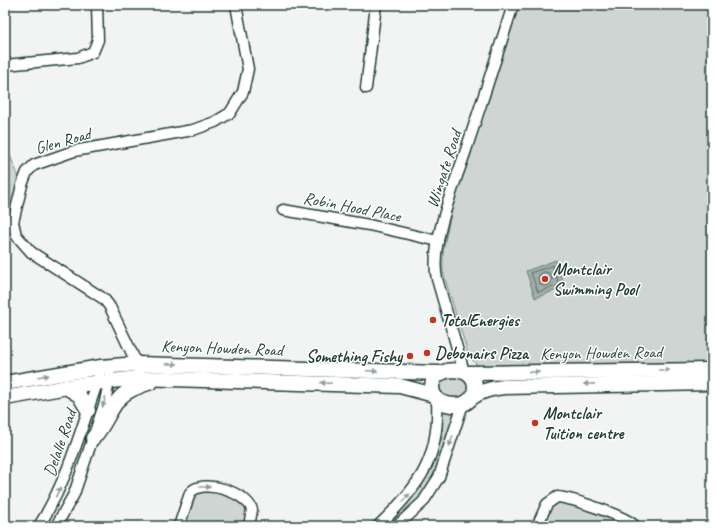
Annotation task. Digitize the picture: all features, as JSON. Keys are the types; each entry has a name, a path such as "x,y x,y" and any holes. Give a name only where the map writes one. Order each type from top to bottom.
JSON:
{"street":[{"path":"5,65 78,58 93,52 98,40 97,5"},
{"name":"Glen Road","path":"137,377 110,307 104,299 31,252 16,235 13,222 22,185 29,168 44,161 83,150 193,130 215,122 230,113 243,92 248,69 236,5"},
{"path":"366,88 376,5"},
{"name":"Wingate Road","path":"466,372 456,344 434,264 438,241 513,5"},
{"name":"Robin Hood Place","path":"283,210 369,225 438,241"},
{"path":"378,526 403,502 423,473 436,439 436,398 433,382 444,372 456,344"},
{"name":"Kenyon Howden Road","path":"5,383 106,366 137,377 400,386 436,398"},
{"name":"Delalle Road","path":"56,526 74,494 93,438 106,366"},
{"name":"Kenyon Howden Road","path":"468,401 496,388 609,377 712,370"},
{"path":"397,526 423,502 439,477 475,385 471,376 466,372 444,372"},
{"name":"Kenyon Howden Road","path":"5,398 66,387 137,377 444,372"},
{"name":"Kenyon Howden Road","path":"466,372 517,372 712,383"},
{"path":"517,372 517,386"},
{"path":"93,438 101,429 118,400 129,390 137,377"},
{"name":"Delalle Road","path":"39,526 60,489 88,410 104,382"},
{"path":"66,387 79,395 88,410"},
{"path":"436,398 446,404 468,401"},
{"path":"178,526 190,493 192,490 203,485 218,488 246,499 252,510 249,526"},
{"path":"537,526 547,504 557,497 578,502 618,516 635,526"}],"shaded area":[{"path":"519,5 712,5 712,363 484,367 477,365 469,357 443,272 443,251 452,208"},
{"path":"5,144 18,175 10,217 5,217"},
{"path":"459,377 468,381 469,391 466,394 452,398 441,393 439,386 443,380"},
{"path":"443,410 455,413 433,477 414,504 391,526 384,526 412,497 432,466 442,436"},
{"path":"204,489 241,501 250,509 246,526 182,526 192,496"},
{"path":"559,500 626,522 630,526 541,526 551,503"}],"water":[{"name":"Montclair Swimming Pool","path":"556,260 565,287 535,298 526,271"}],"place":[{"name":"Montclair Swimming Pool","path":"545,279"},
{"name":"TotalEnergies","path":"433,320"},
{"name":"Debonairs Pizza","path":"427,353"},
{"name":"Something Fishy","path":"410,356"},
{"name":"Montclair Tuition centre","path":"535,423"}]}
